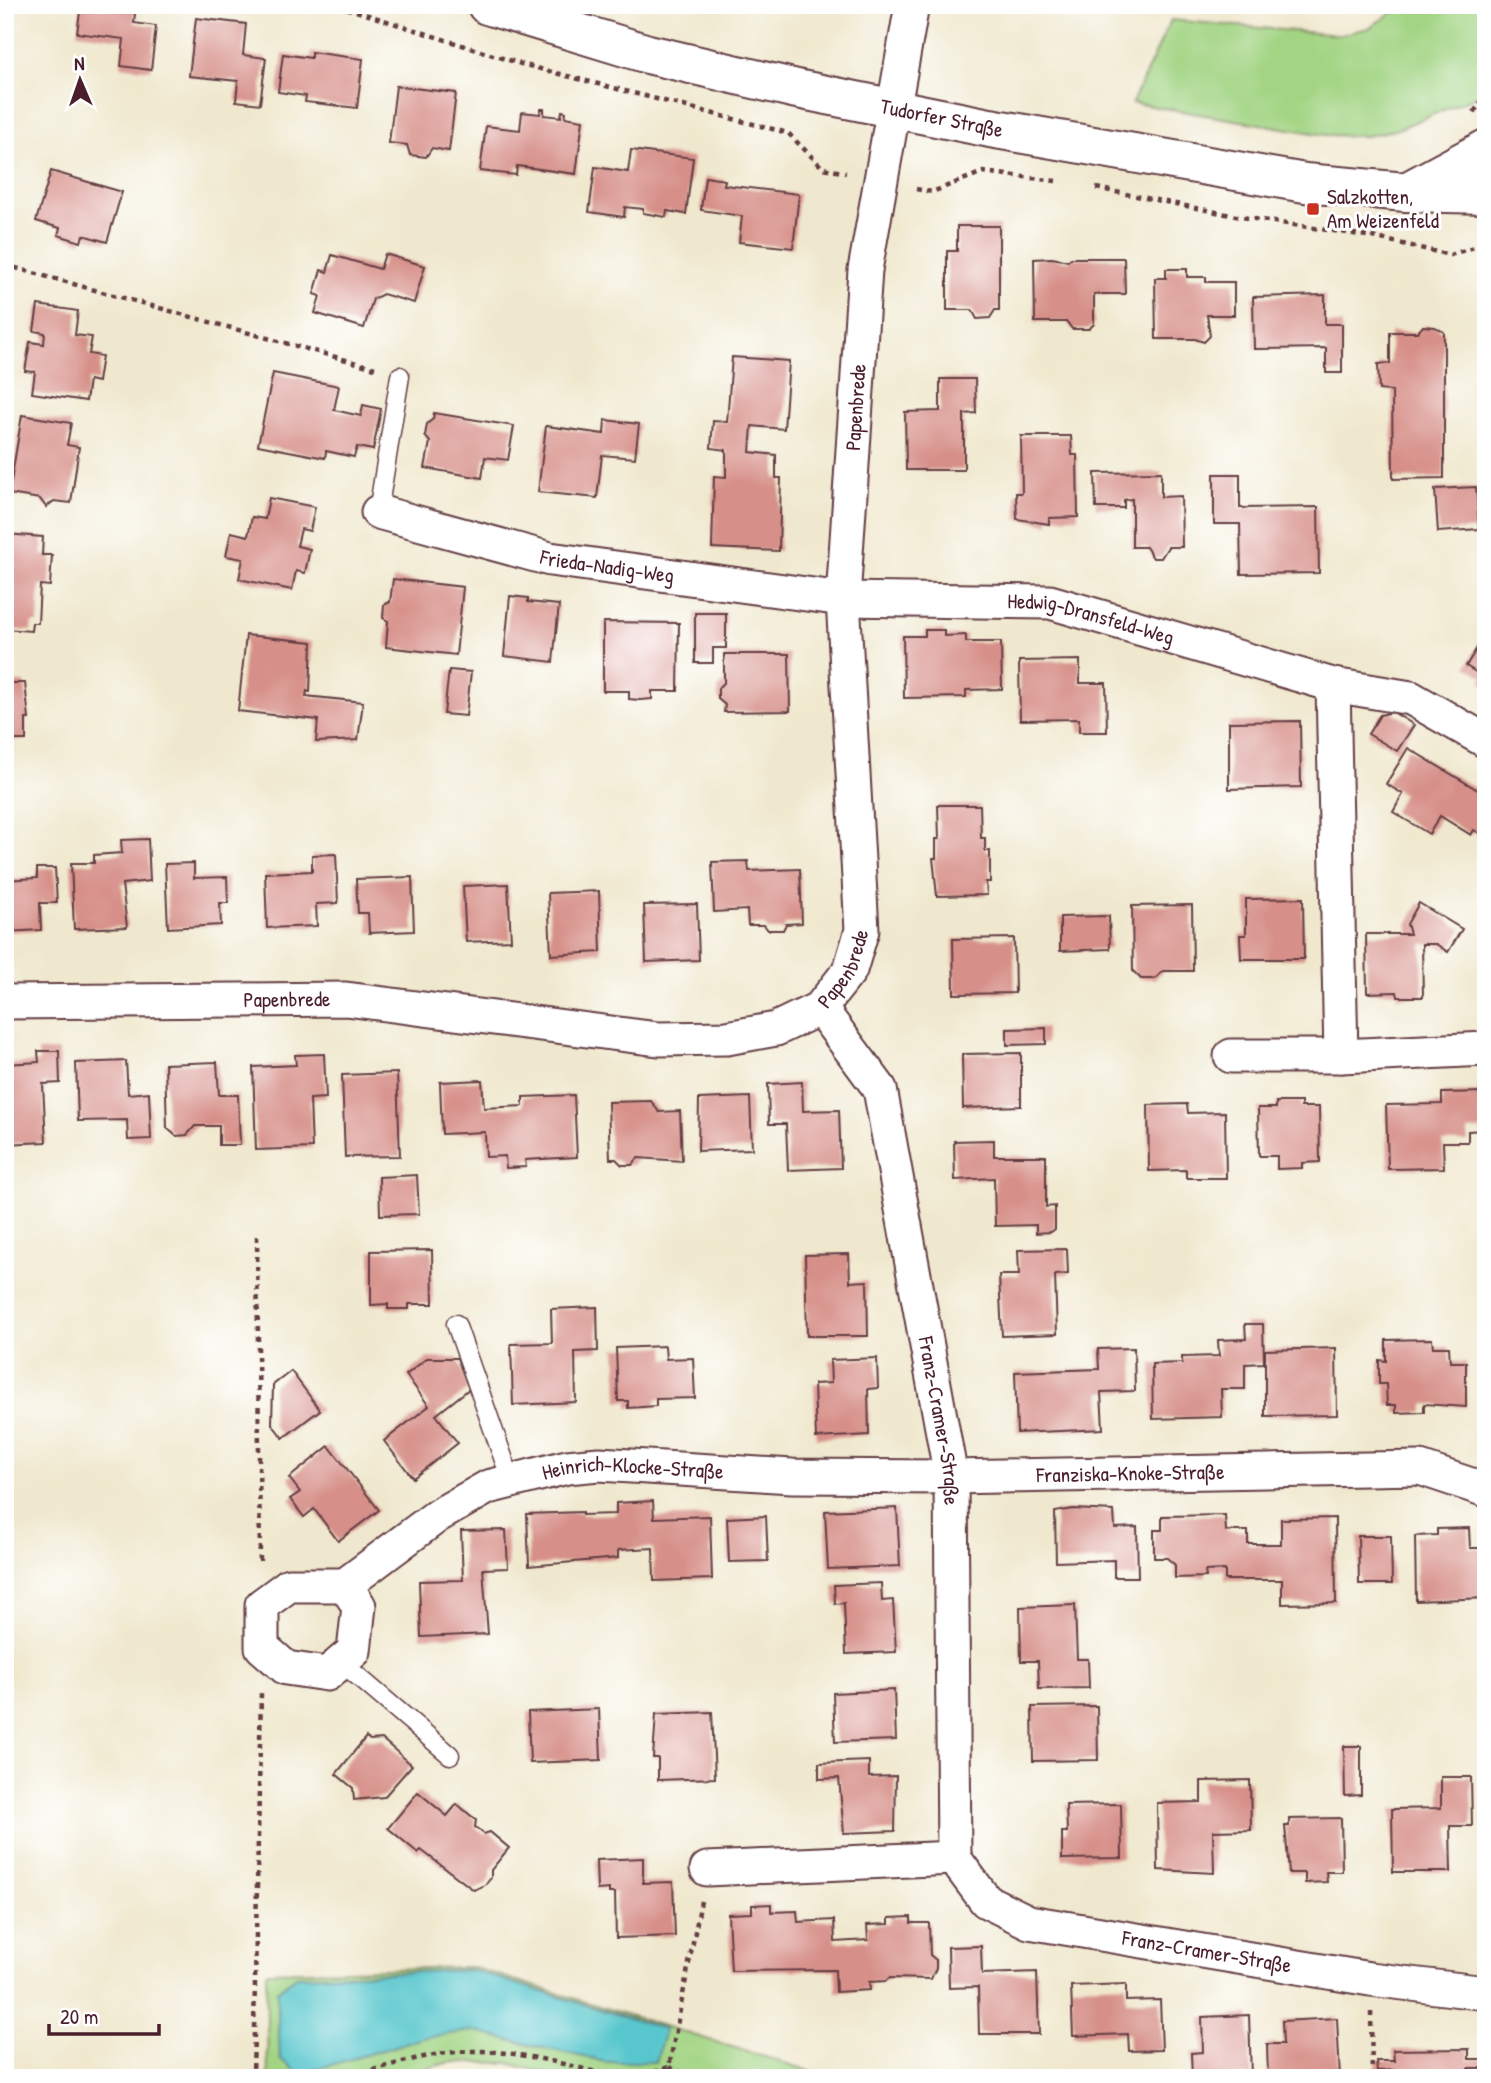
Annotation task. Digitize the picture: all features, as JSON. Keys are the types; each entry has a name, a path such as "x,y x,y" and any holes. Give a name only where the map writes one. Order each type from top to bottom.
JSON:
{"main road":[{"name":"Tudorfer Straße","path":"487,5 648,54 894,109 1304,183 1406,192 1486,194"},
{"path":"1406,192 1486,149"}],"street":[{"name":"Papenbrede","path":"5,1002 346,999 658,1039 727,1038 776,1029 820,1007 850,970 862,930 843,598 865,270 912,5"},
{"name":"Frieda-Nadig-Weg","path":"378,512 550,559 843,598"},
{"name":"Hedwig-Dransfeld-Weg","path":"843,598 1051,602 1333,685 1411,698 1486,741"},
{"path":"1333,685 1341,1056"},
{"name":"Franz-Cramer-Straße","path":"820,1007 880,1089 951,1477 954,1858 986,1901 1029,1922 1370,1979 1486,1993"},
{"path":"1231,1056 1341,1056 1486,1049"},
{"name":"Heinrich-Klocke-Straße","path":"345,1585 437,1516 488,1488 567,1467 599,1464 792,1476 951,1477"},
{"name":"Franziska-Knoke-Straße","path":"951,1477 1420,1468 1477,1488"},
{"path":"289,1585 345,1585 359,1606 354,1651 327,1674 286,1668 262,1647 262,1605 289,1585"},
{"path":"707,1869 954,1858"}],"lane":[{"path":"378,512 400,376"},
{"path":"456,1324 511,1480"},
{"path":"341,1662 450,1755"}],"path":[{"path":"337,5 521,64 788,133 823,168 932,192 983,172 1064,182"},
{"path":"1089,187 1241,217 1373,237 1450,255 1486,243"},
{"path":"5,265 209,320 400,376"},
{"path":"257,1236 262,1605"},
{"path":"253,2078 262,1647"},
{"path":"669,2067 707,1869"},
{"path":"1370,1979 1372,2078"},
{"path":"344,2078 439,2054 475,2051 514,2055 623,2078"},
{"path":"635,2078 669,2067 695,2078"}],"green space":[{"path":"1396,5 1486,5 1486,84 1477,96 1398,129 1366,136 1326,135 1132,103 1171,20 1339,35 1369,28 1394,11"},
{"path":"472,1967 833,2078 563,2078 508,2063 451,2062 388,2078 268,2078 266,1972"}],"water":[{"path":"471,1970 665,2029 656,2062 605,2062 471,2031 427,2037 300,2074 280,2059 277,1991 296,1976"}],"building":[{"path":"81,5 136,5 134,23 156,26 151,70 121,66 124,39 77,33"},
{"path":"196,18 246,24 243,55 266,58 260,104 236,101 238,81 189,76"},
{"path":"311,52 363,59 357,108 305,102 306,96 278,92 283,54 311,58"},
{"path":"396,86 456,93 449,151 432,148 426,157 410,155 407,145 389,143"},
{"path":"541,109 544,109 544,115 561,117 562,111 566,112 565,117 583,120 576,174 517,166 516,175 480,171 486,126 520,130 522,112 540,114"},
{"path":"5,139 14,142 6,168 5,168"},
{"path":"631,150 693,158 686,214 667,211 666,217 643,213 643,209 625,207 624,217 589,212 595,167 628,172"},
{"path":"51,171 122,192 107,242 83,235 81,242 58,235 60,228 36,221"},
{"path":"705,177 725,180 724,185 799,194 793,248 739,242 742,216 701,210"},
{"path":"957,226 999,226 999,310 995,310 990,318 977,319 972,310 947,310 947,251 957,251"},
{"path":"385,254 425,266 414,303 383,294 373,299 364,328 315,313 320,296 314,294 321,270 327,272 332,255 380,269"},
{"path":"1071,258 1124,258 1125,294 1094,294 1094,324 1089,329 1072,329 1067,322 1035,322 1034,259 1068,261"},
{"path":"1166,269 1187,269 1187,277 1206,277 1206,282 1234,282 1234,315 1207,315 1210,336 1204,342 1195,339 1156,339 1155,278 1166,278"},
{"path":"1325,295 1325,324 1342,324 1342,373 1326,373 1326,348 1254,349 1253,297"},
{"path":"38,305 78,311 75,335 92,337 89,354 102,356 98,382 89,380 86,401 32,393 35,372 25,371 30,342 44,344 45,333 34,331"},
{"path":"1423,326 1435,327 1444,332 1444,478 1393,479 1392,391 1379,390 1378,364 1390,363 1390,332 1418,332"},
{"path":"732,357 789,361 784,429 752,426 750,452 776,455 776,478 781,478 779,551 712,548 714,476 726,477 726,450 711,448 713,421 727,422"},
{"path":"273,373 339,386 334,410 361,416 363,405 381,409 373,450 357,447 354,457 326,451 325,458 258,445"},
{"path":"940,379 975,379 976,413 964,414 964,470 906,470 905,412 940,411"},
{"path":"434,413 514,426 508,460 485,457 482,478 425,468 430,442 425,436 427,424 433,419"},
{"path":"22,415 71,423 67,445 79,447 71,503 54,501 46,507 40,499 9,494"},
{"path":"605,420 639,424 635,458 602,455 597,498 538,492 546,426 604,434"},
{"path":"1021,436 1071,436 1072,455 1077,455 1078,517 1049,518 1049,524 1017,519 1016,493 1022,493"},
{"path":"1161,472 1161,497 1181,496 1182,547 1168,547 1161,558 1153,558 1146,547 1132,547 1132,499 1124,500 1124,508 1096,508 1095,473"},
{"path":"1214,474 1240,474 1240,508 1318,507 1319,573 1241,574 1240,524 1214,524"},
{"path":"1476,487 1479,529 1438,532 1435,489"},
{"path":"269,498 315,507 310,531 301,529 297,546 310,549 305,573 296,571 292,590 239,579 243,559 226,556 231,532 248,536 252,517 265,519"},
{"path":"5,534 43,537 42,555 52,555 50,586 40,585 38,623 32,623 31,631 5,629"},
{"path":"393,579 463,587 456,655 386,647 388,621 383,618 384,605 390,602"},
{"path":"510,596 528,598 528,602 559,605 553,662 504,656"},
{"path":"695,613 726,613 726,648 713,648 713,663 695,663"},
{"path":"603,622 679,623 678,691 652,691 652,699 640,700 629,699 629,691 603,691"},
{"path":"925,630 944,630 944,636 966,635 966,642 1001,642 1002,689 966,690 966,697 904,698 903,636 925,636"},
{"path":"1486,633 1486,685 1481,682 1484,677 1466,666"},
{"path":"246,635 312,642 310,692 307,691 306,696 363,702 358,740 316,742 318,720 238,711"},
{"path":"724,654 789,654 790,711 724,712 725,705 718,699 718,688 724,683"},
{"path":"1080,660 1080,683 1106,683 1107,732 1079,732 1079,719 1020,720 1019,661"},
{"path":"449,670 471,672 466,716 444,714"},
{"path":"5,683 25,683 29,719 26,719 26,740 5,740"},
{"path":"1393,712 1414,725 1397,751 1368,734 1380,715"},
{"path":"1300,721 1301,787 1229,789 1229,722"},
{"path":"1408,748 1486,795 1486,837 1474,830 1471,835 1440,816 1429,834 1393,812 1403,794 1386,784"},
{"path":"938,805 980,805 981,838 985,838 985,851 990,851 990,882 986,882 987,895 937,896 933,858 936,858 936,839 939,839"},
{"path":"148,839 150,881 122,884 127,927 74,929 71,863 94,863 94,855 122,853 121,840"},
{"path":"336,854 338,903 316,904 317,926 267,928 265,873 312,871 312,855"},
{"path":"748,861 749,871 800,869 802,923 786,924 783,930 768,930 764,925 748,925 747,910 714,912 712,862"},
{"path":"194,863 194,878 227,877 228,903 220,903 221,925 168,928 165,864"},
{"path":"37,868 55,868 57,903 40,903 41,930 5,932 5,880 37,878"},
{"path":"412,877 414,931 369,933 368,913 358,913 356,879"},
{"path":"508,884 511,940 466,942 463,886"},
{"path":"599,891 601,952 551,955 548,893"},
{"path":"1303,898 1304,959 1241,959 1240,935 1246,935 1246,899"},
{"path":"1419,903 1462,929 1448,952 1436,944 1422,944 1423,997 1398,997 1397,992 1367,993 1366,934 1410,934 1407,924"},
{"path":"697,904 699,960 646,962 644,905"},
{"path":"1192,905 1193,971 1163,971 1155,979 1141,979 1133,971 1132,906"},
{"path":"1109,916 1110,949 1060,951 1060,917"},
{"path":"1014,938 1015,993 954,994 953,939"},
{"path":"1046,1028 1046,1044 1007,1045 1007,1029"},
{"path":"38,1051 59,1051 60,1083 43,1084 46,1142 5,1144 5,1064 39,1062"},
{"path":"1021,1053 1021,1106 963,1108 962,1054"},
{"path":"324,1054 326,1098 310,1099 312,1148 256,1150 253,1067 296,1065 295,1055"},
{"path":"126,1061 128,1094 149,1092 151,1139 128,1140 127,1120 78,1121 76,1063"},
{"path":"217,1062 219,1095 238,1095 240,1145 219,1145 219,1126 195,1126 187,1135 176,1136 167,1128 165,1064"},
{"path":"397,1073 400,1156 345,1157 342,1075"},
{"path":"482,1080 484,1108 523,1106 523,1097 574,1095 577,1157 525,1160 526,1167 506,1168 505,1156 486,1157 485,1132 442,1134 440,1082"},
{"path":"802,1082 803,1111 839,1110 841,1168 788,1170 786,1124 769,1124 768,1084"},
{"path":"1486,1092 1486,1130 1468,1131 1468,1142 1443,1142 1444,1168 1388,1169 1386,1105 1442,1104 1442,1093"},
{"path":"750,1097 752,1149 698,1151 699,1099"},
{"path":"651,1101 659,1112 680,1111 682,1161 638,1158 632,1165 622,1165 616,1159 610,1159 608,1102"},
{"path":"1276,1102 1301,1102 1301,1107 1319,1107 1320,1162 1302,1163 1302,1168 1277,1169 1277,1156 1259,1156 1258,1108 1276,1108"},
{"path":"1187,1104 1188,1113 1225,1112 1226,1178 1186,1178 1186,1170 1149,1171 1148,1105"},
{"path":"994,1140 994,1156 1046,1156 1046,1207 1055,1206 1055,1229 1051,1232 1036,1233 1036,1225 995,1226 994,1178 955,1180 954,1141"},
{"path":"417,1175 419,1214 380,1215 379,1177"},
{"path":"1067,1249 1068,1274 1055,1275 1057,1334 1002,1336 999,1275 1019,1275 1018,1250"},
{"path":"432,1250 433,1304 409,1304 409,1309 388,1309 388,1304 371,1305 371,1251"},
{"path":"849,1254 850,1282 867,1281 868,1336 807,1336 805,1255"},
{"path":"597,1307 598,1351 575,1352 576,1402 513,1405 511,1344 552,1343 551,1309"},
{"path":"1245,1324 1263,1324 1264,1363 1245,1364 1245,1389 1221,1389 1222,1417 1153,1419 1152,1364 1182,1363 1182,1357 1219,1356 1218,1340 1246,1339"},
{"path":"1432,1339 1433,1347 1449,1347 1450,1362 1466,1362 1466,1407 1424,1404 1424,1412 1396,1413 1396,1405 1387,1405 1386,1384 1379,1384 1379,1360 1386,1361 1386,1340"},
{"path":"665,1346 666,1359 693,1358 695,1398 656,1399 656,1406 628,1408 628,1401 618,1401 616,1348"},
{"path":"1134,1348 1135,1391 1101,1392 1103,1429 1017,1433 1015,1372 1099,1369 1098,1349"},
{"path":"1336,1348 1337,1415 1265,1416 1265,1350"},
{"path":"427,1358 457,1358 469,1389 436,1415 458,1443 413,1478 384,1441 429,1406 406,1375"},
{"path":"877,1358 878,1388 868,1389 869,1435 816,1438 814,1384 831,1383 830,1360"},
{"path":"291,1371 320,1410 283,1438 272,1424 273,1385"},
{"path":"329,1446 379,1510 338,1541 314,1509 304,1517 290,1499 300,1492 289,1478"},
{"path":"653,1501 654,1518 710,1516 712,1579 654,1581 653,1548 618,1550 618,1558 529,1566 527,1514 616,1514 616,1503"},
{"path":"897,1508 900,1566 828,1569 825,1511"},
{"path":"1073,1509 1114,1511 1115,1528 1137,1527 1138,1577 1114,1577 1114,1560 1056,1562 1055,1512"},
{"path":"1225,1515 1226,1531 1248,1531 1248,1544 1281,1544 1281,1519 1335,1518 1336,1603 1282,1604 1282,1580 1225,1580 1225,1570 1205,1571 1206,1577 1175,1578 1175,1565 1167,1558 1154,1558 1154,1530 1162,1530 1162,1516"},
{"path":"766,1516 768,1561 729,1562 727,1518"},
{"path":"1469,1528 1470,1548 1486,1548 1486,1598 1416,1601 1415,1536 1437,1535 1437,1529"},
{"path":"506,1530 508,1568 483,1569 488,1634 421,1637 419,1581 463,1580 461,1531"},
{"path":"1358,1536 1391,1536 1392,1584 1359,1584"},
{"path":"881,1583 882,1601 893,1600 896,1652 846,1654 844,1603 835,1604 834,1585"},
{"path":"1075,1605 1077,1659 1088,1659 1089,1688 1039,1689 1038,1661 1021,1661 1020,1607"},
{"path":"894,1690 896,1740 835,1742 833,1693"},
{"path":"1097,1706 1098,1760 1033,1761 1032,1707"},
{"path":"599,1709 601,1760 530,1763 528,1712"},
{"path":"712,1712 715,1778 658,1780 658,1758 653,1758 656,1714"},
{"path":"366,1737 370,1740 382,1739 412,1765 384,1797 354,1800 353,1788 336,1774"},
{"path":"1344,1746 1361,1746 1361,1795 1345,1796"},
{"path":"869,1761 869,1777 896,1776 895,1831 844,1833 839,1778 819,1779 819,1763"},
{"path":"1441,1777 1471,1777 1472,1826 1450,1826 1451,1872 1393,1872 1392,1809 1441,1808"},
{"path":"1250,1780 1251,1830 1213,1831 1214,1873 1158,1870 1157,1803 1201,1802 1201,1781"},
{"path":"418,1792 447,1816 457,1804 476,1820 475,1827 484,1834 490,1832 509,1848 491,1870 491,1878 485,1885 474,1890 421,1850 418,1853 388,1828"},
{"path":"1121,1804 1122,1858 1062,1859 1062,1832 1067,1832 1066,1805"},
{"path":"1341,1818 1342,1872 1326,1872 1327,1882 1305,1883 1305,1873 1289,1873 1285,1826 1289,1826 1289,1819"},
{"path":"643,1858 643,1883 673,1882 675,1936 616,1938 615,1893 609,1893 609,1889 597,1890 596,1860"},
{"path":"771,1904 771,1912 797,1911 798,1922 834,1920 835,1942 868,1940 867,1925 889,1924 889,1918 911,1917 911,1923 929,1923 930,1955 936,1960 936,1968 931,1979 889,1978 886,1981 869,1982 870,1990 836,1992 835,1970 731,1971 728,1914 752,1913 752,1905"},
{"path":"981,1946 982,1974 1037,1972 1039,2034 979,2034 978,1987 949,1988 948,1947"},
{"path":"1126,1984 1126,2001 1160,2000 1162,2050 1129,2051 1128,2034 1073,2036 1071,1986"},
{"path":"1249,2015 1251,2076 1192,2078 1191,2053 1203,2052 1202,2017"},
{"path":"1337,2018 1340,2078 1268,2078 1267,2044 1283,2044 1282,2021"},
{"path":"1469,2049 1469,2059 1486,2059 1486,2068 1469,2068 1469,2078 1394,2078 1394,2070 1377,2071 1376,2061 1394,2061 1393,2050"}],"place":[{"name":"Salzkotten, Am Weizenfeld","path":"1313,209"}]}
